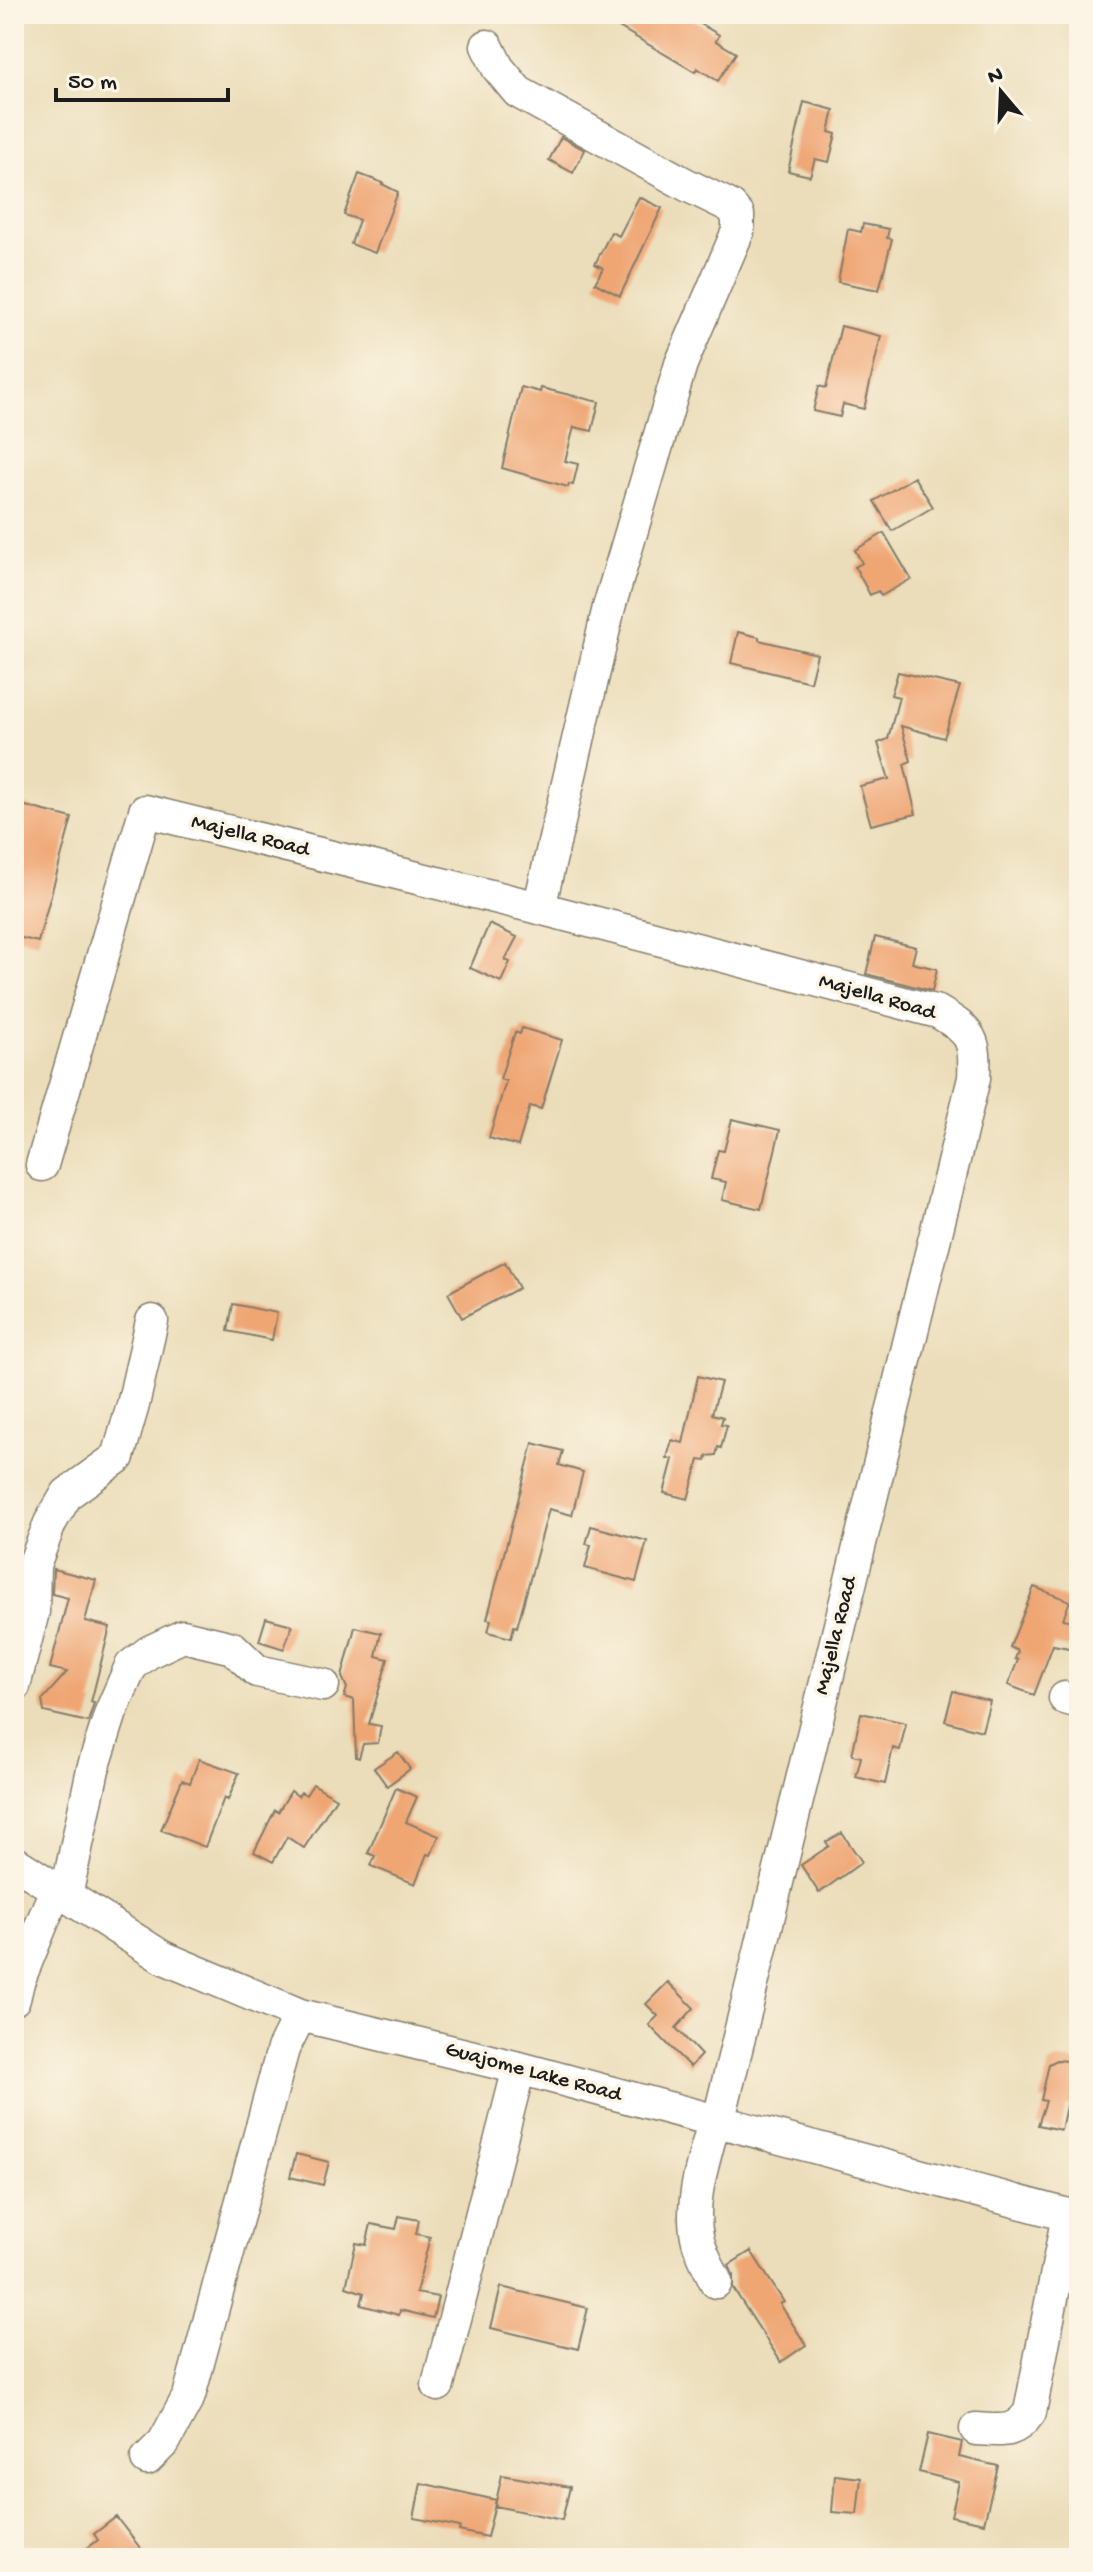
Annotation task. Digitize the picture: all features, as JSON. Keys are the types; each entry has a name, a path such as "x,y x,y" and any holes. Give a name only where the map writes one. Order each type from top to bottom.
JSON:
{"street":[{"path":"487,46 498,68 518,92 730,206 738,215 738,231 681,364 609,607 539,908"},
{"name":"Majella Road","path":"42,1165 145,811 539,908 938,1012 964,1028 975,1052 974,1078 697,2195 698,2241 716,2282"},
{"path":"14,1686 33,1612 34,1565 50,1523 67,1494 118,1457 152,1321"},
{"path":"14,1999 20,1978 61,1892 93,1769 111,1712 131,1666 149,1652 183,1636 233,1648 257,1671 323,1685"},
{"name":"Guajome Lake Road","path":"14,1862 162,1957 300,2015 519,2068 1074,2216"},
{"path":"147,2459 164,2442 189,2396 283,2049 300,2015"},
{"path":"438,2385 519,2068"},
{"path":"976,2429 1011,2430 1022,2423 1030,2412 1074,2216"}],"building":[{"path":"597,14 684,14 719,35 716,41 736,53 718,81 697,68 695,72"},
{"path":"804,102 834,110 829,132 836,134 829,162 815,159 810,176 788,171"},
{"path":"561,137 585,150 573,173 549,160"},
{"path":"359,174 398,192 375,253 351,244 359,220 344,215"},
{"path":"639,197 662,208 620,296 595,283 603,268 595,264 611,232 619,236"},
{"path":"863,224 889,229 887,238 892,239 879,290 838,282 848,229 861,232"},
{"path":"841,326 881,336 864,409 843,404 840,417 813,411 819,386 826,388"},
{"path":"521,387 540,392 541,388 599,402 592,431 574,427 565,461 578,464 573,485 569,484 568,487 502,468"},
{"path":"914,477 933,507 892,531 874,501"},
{"path":"884,533 911,579 881,596 878,591 870,595 855,567 862,563 855,550"},
{"path":"738,632 817,654 810,682 731,663"},
{"path":"898,672 960,686 944,738 901,726 911,761 904,764 916,814 871,825 860,786 889,779 878,743 888,739 899,697 891,695"},
{"path":"14,803 72,818 38,942 14,936"},
{"path":"489,924 517,937 505,960 510,962 501,982 470,968"},
{"path":"875,937 916,947 912,963 937,969 932,991 866,974"},
{"path":"522,1028 562,1040 541,1109 530,1106 518,1146 489,1138 506,1081 500,1079 515,1032 520,1034"},
{"path":"732,1119 780,1130 761,1209 722,1200 726,1182 711,1179 718,1150 724,1151"},
{"path":"505,1262 519,1288 462,1318 448,1293"},
{"path":"233,1304 277,1313 272,1340 228,1331"},
{"path":"698,1376 721,1382 712,1414 723,1417 721,1424 727,1425 716,1455 707,1456 706,1461 699,1460 688,1499 664,1493 673,1459 667,1458 672,1440 683,1443"},
{"path":"533,1443 563,1451 559,1465 583,1472 572,1515 549,1509 517,1627 514,1626 511,1638 488,1632 491,1620 487,1619"},
{"path":"591,1526 647,1541 636,1582 585,1568 591,1545 586,1544"},
{"path":"53,1569 96,1580 85,1621 110,1627 88,1722 44,1712 42,1700 67,1672 50,1668 68,1598 52,1594"},
{"path":"1034,1587 1070,1601 1063,1619 1079,1622 1079,1650 1053,1645 1034,1695 1008,1685 1018,1660 1015,1659 1018,1651 1010,1647"},
{"path":"266,1618 292,1625 284,1649 259,1641"},
{"path":"355,1627 381,1633 376,1656 388,1659 369,1724 381,1726 378,1743 363,1744 359,1758 356,1757 354,1700 344,1697 347,1688 342,1677"},
{"path":"953,1691 990,1701 982,1731 945,1721"},
{"path":"861,1713 906,1723 900,1750 893,1748 885,1784 856,1777 861,1757 852,1755"},
{"path":"398,1752 410,1769 387,1786 374,1768"},
{"path":"199,1759 239,1773 228,1800 224,1798 205,1847 161,1830 182,1780 190,1783"},
{"path":"313,1784 336,1798 304,1848 287,1837 273,1862 254,1852 275,1810 278,1812 291,1791 298,1796 301,1792 306,1795"},
{"path":"396,1788 417,1797 406,1822 439,1836 431,1855 427,1854 415,1884 371,1866 375,1856 368,1853"},
{"path":"842,1833 862,1862 819,1893 801,1865 829,1846 826,1842"},
{"path":"668,1982 694,2008 676,2028 701,2055 690,2067 649,2025 658,2016 646,2004"},
{"path":"1057,2060 1079,2062 1079,2109 1066,2106 1061,2130 1038,2125 1046,2101 1041,2100 1049,2064"},
{"path":"296,2154 329,2162 323,2185 290,2177"},
{"path":"399,2216 419,2220 416,2234 430,2237 416,2293 438,2297 433,2318 400,2310 399,2315 361,2305 364,2293 346,2287 356,2243 366,2245 371,2224 396,2229"},
{"path":"751,2251 784,2302 780,2304 806,2345 781,2362 733,2288 729,2265"},
{"path":"501,2287 588,2308 578,2349 491,2328"},
{"path":"928,2434 962,2442 959,2457 998,2466 984,2523 951,2516 959,2482 919,2472"},
{"path":"502,2475 570,2487 562,2520 495,2506"},
{"path":"835,2475 861,2478 857,2514 832,2512"},
{"path":"421,2483 496,2500 487,2537 459,2531 460,2527 414,2518"},
{"path":"116,2517 148,2558 75,2558 98,2540 94,2534"}]}
